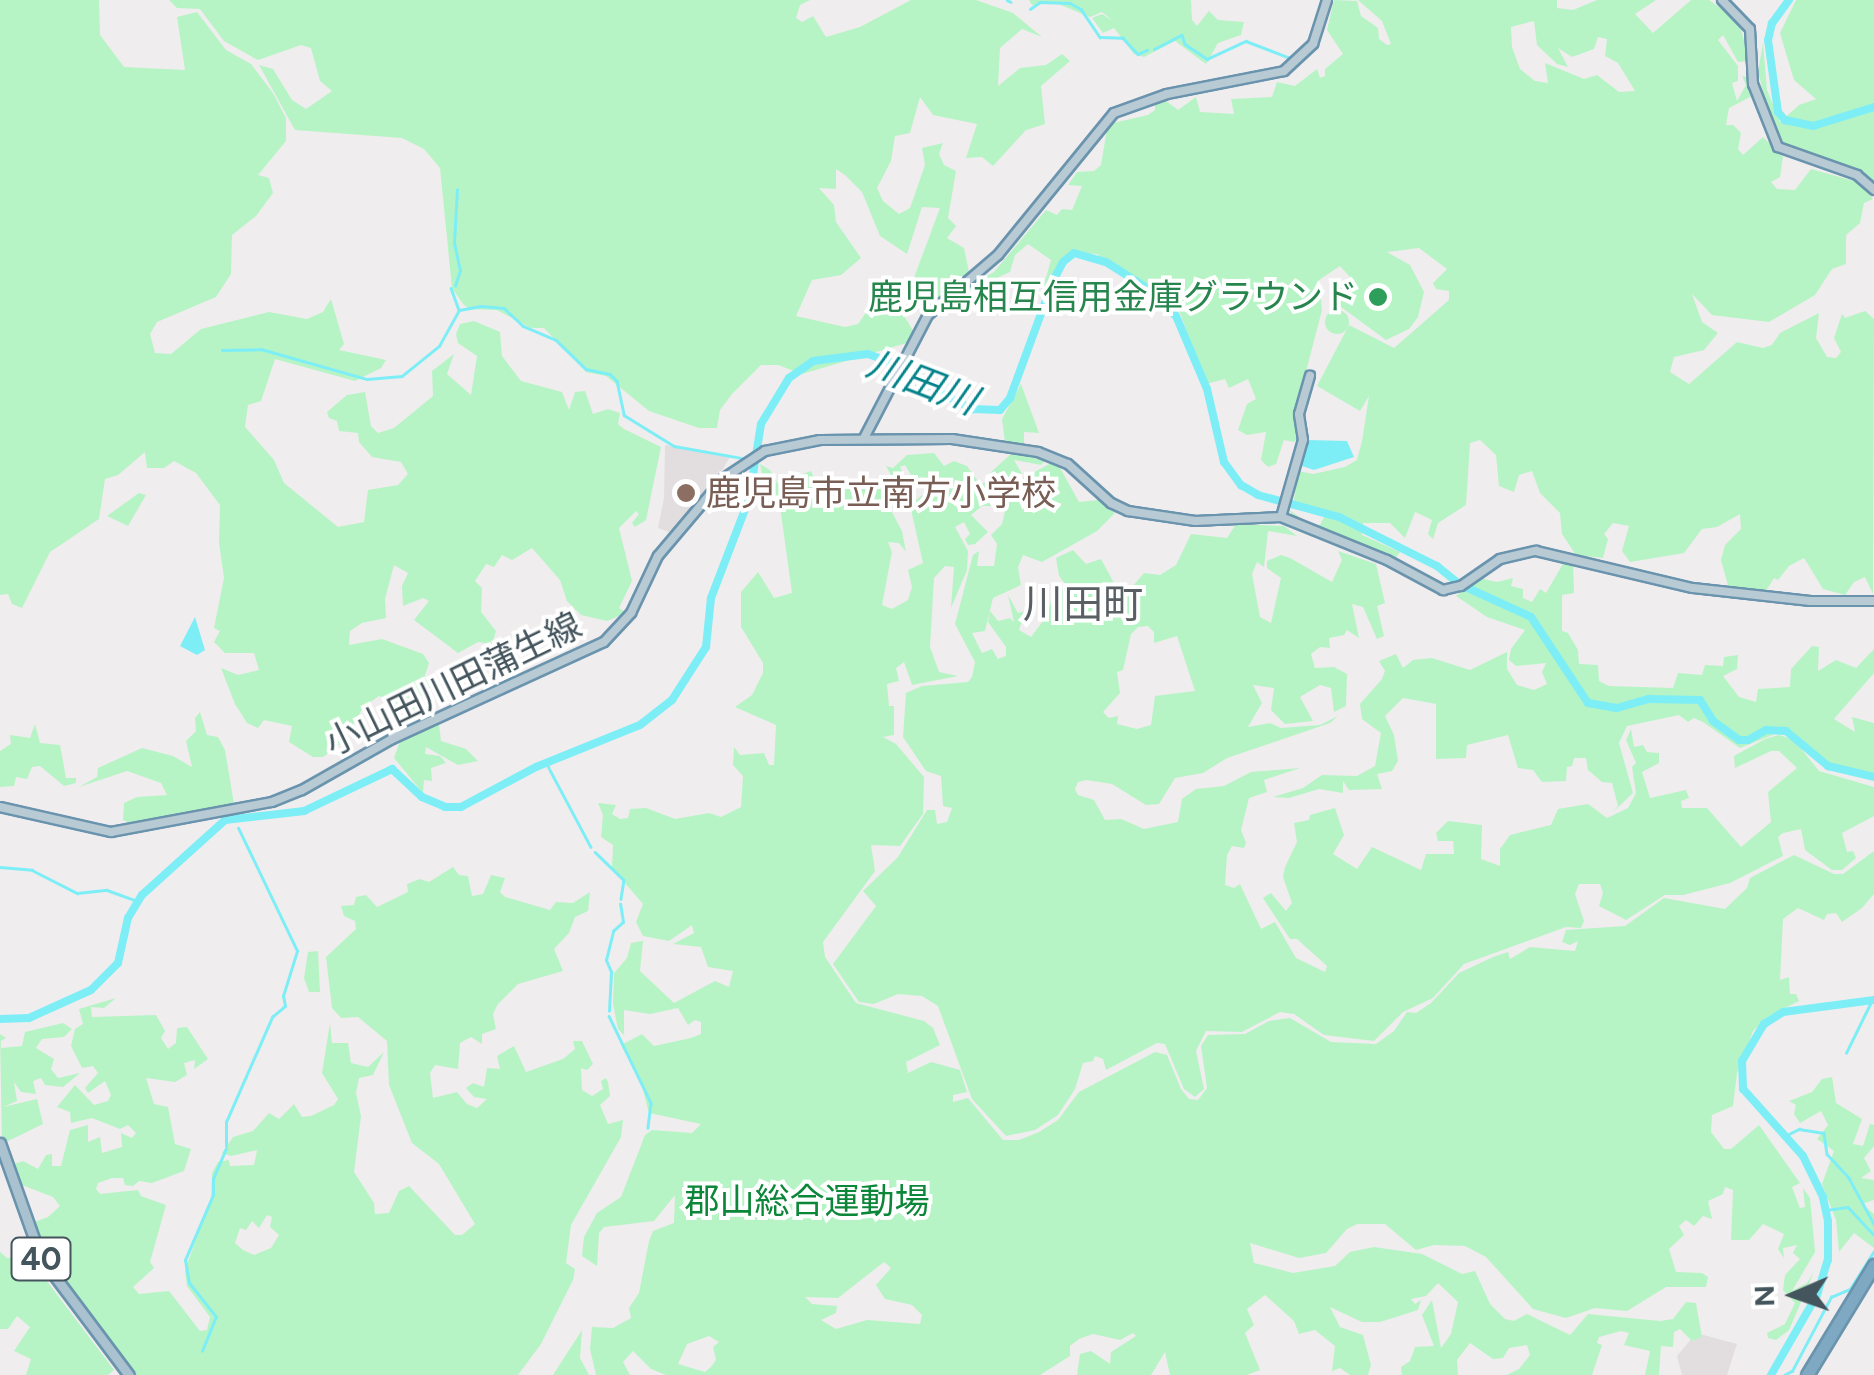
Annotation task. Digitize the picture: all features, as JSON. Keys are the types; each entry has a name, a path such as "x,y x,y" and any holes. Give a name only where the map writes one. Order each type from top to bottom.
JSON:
{"highway":[{"path":"1806,1375 1874,1264"}],"main road":[{"path":"864,438 935,306 998,255 1114,113 1141,100 1290,68 1313,44 1327,0"},
{"path":"1722,0 1750,29 1753,84 1778,147 1856,175 1874,190"},
{"path":"1281,515 1303,440 1298,414 1310,376"},
{"name":"小山田川田蒲生線","path":"0,806 30,810 99,832 125,831 260,805 302,790 392,739 505,691 610,638 630,614 658,556 724,478 765,450 820,440 962,440 1038,452 1068,464 1119,508 1195,522 1281,515 1387,560 1434,588 1456,589 1500,559 1536,551 1693,588 1810,602 1874,601"},
{"name":"40","path":"0,1143 40,1258 129,1375"}],"shaded area":[{"name":"鹿児島市立南方小学校","path":"665,445 730,457 712,487 675,531 669,532 658,528 664,498"},
{"path":"1696,1333 1737,1344 1727,1375 1682,1375 1677,1356"}],"green space":[{"path":"0,0 99,0 100,35 124,67 185,70 177,17 197,12 226,50 251,64 273,93 286,118 286,141 258,175 269,178 273,193 256,216 232,235 231,274 216,297 157,322 150,334 155,353 171,354 201,329 269,312 307,319 323,312 331,299 344,344 339,350 386,360 381,368 355,381 275,359 261,401 248,405 245,427 274,460 284,483 338,527 364,522 368,490 398,485 408,474 401,462 372,457 359,442 358,433 339,431 337,421 329,418 327,412 347,395 365,392 371,426 378,433 394,428 433,396 432,371 454,354 447,374 471,395 477,356 458,343 456,334 460,324 474,321 500,332 502,356 521,381 562,392 569,410 575,392 585,391 593,414 608,409 620,413 618,424 624,429 661,447 646,520 635,527 632,523 639,514 636,511 619,528 632,581 619,608 626,613 607,621 581,615 567,601 560,580 532,548 512,560 502,555 494,567 486,564 475,581 482,588 481,612 496,631 492,644 478,642 458,653 414,620 429,601 423,598 403,606 402,586 408,573 394,565 385,599 386,618 362,623 350,631 349,645 382,639 423,654 429,663 424,678 433,678 434,685 417,700 429,714 425,716 379,696 364,706 342,743 323,757 313,757 289,742 292,726 264,720 258,728 247,723 235,704 221,668 238,675 259,670 254,653 225,653 214,642 220,631 214,628 224,578 219,543 220,505 196,473 174,461 164,468 147,468 145,452 118,475 105,479 99,519 50,552 22,608 12,604 8,594 0,595"},
{"path":"169,0 810,0 800,5 796,18 802,22 813,16 826,37 860,27 911,0 976,0 1013,13 1042,37 1022,29 1000,48 998,86 1020,68 1046,65 1062,54 1070,61 1041,86 1045,124 1026,130 993,166 982,157 966,158 977,124 933,115 920,97 910,133 895,136 891,161 877,188 883,201 899,214 910,208 925,165 922,148 943,143 939,154 944,165 956,171 948,218 956,226 947,238 964,248 969,272 976,272 927,310 909,291 940,208 922,207 907,254 880,236 862,192 836,169 836,189 819,188 834,205 836,222 861,258 841,275 812,280 796,316 845,327 858,324 874,301 896,303 914,332 910,342 802,374 778,365 761,365 720,410 717,428 699,428 649,411 606,376 586,372 544,328 531,328 497,310 470,309 463,304 452,288 440,168 424,149 402,138 295,130 259,65 273,69 292,100 306,109 332,91 320,81 311,48 301,45 258,60 224,41 200,9 177,8"},
{"path":"1029,0 1191,0 1192,20 1197,26 1209,11 1218,20 1244,22 1241,35 1218,43 1206,64 1175,41 1144,57 1134,54 1114,28 1103,33 1092,18 1102,14 1113,21 1102,12 1090,17 1056,3 1032,5"},
{"path":"1334,0 1357,1 1361,16 1378,28 1379,39 1387,45 1391,44 1382,21 1358,0 1557,0 1557,8 1573,10 1597,0 1656,0 1635,14 1653,33 1691,0 1709,0 1739,21 1749,61 1738,62 1723,35 1718,40 1738,66 1738,81 1732,83 1737,101 1746,85 1742,76 1750,78 1752,96 1729,108 1726,125 1733,125 1741,133 1738,149 1743,155 1763,137 1783,157 1780,177 1771,182 1777,189 1795,190 1811,169 1861,183 1873,199 1864,203 1860,223 1846,235 1846,264 1832,269 1815,295 1769,322 1712,315 1692,294 1702,322 1718,333 1704,350 1674,357 1670,372 1689,384 1737,342 1763,348 1772,345 1780,333 1819,313 1816,338 1827,357 1836,358 1841,352 1834,338 1842,314 1845,318 1865,311 1874,319 1873,594 1865,577 1854,582 1845,595 1823,589 1804,558 1789,566 1778,580 1774,578 1764,594 1729,589 1721,560 1725,545 1741,529 1740,514 1717,527 1702,529 1684,553 1630,562 1622,551 1629,526 1613,523 1604,534 1608,539 1603,558 1576,555 1562,534 1560,513 1540,493 1532,471 1519,475 1514,492 1499,486 1496,455 1480,440 1470,443 1466,505 1438,523 1433,539 1428,534 1432,520 1415,512 1405,538 1390,523 1363,523 1362,535 1400,552 1394,560 1298,523 1289,510 1310,524 1320,525 1326,513 1299,510 1294,499 1298,471 1313,474 1345,467 1357,460 1362,441 1369,396 1360,411 1317,386 1349,325 1394,348 1449,300 1449,291 1436,289 1433,283 1447,269 1419,248 1387,252 1410,265 1424,292 1418,317 1409,329 1386,340 1333,301 1333,289 1350,277 1340,266 1319,280 1322,310 1295,414 1300,435 1294,442 1284,440 1276,464 1268,467 1261,460 1266,432 1247,435 1238,430 1247,404 1256,399 1248,379 1229,388 1225,379 1206,384 1180,313 1159,292 1134,284 1097,254 1079,253 1060,262 1050,296 1043,288 1051,260 1028,244 1015,255 1010,272 970,290 960,304 935,315 959,292 994,272 1046,210 1057,215 1062,209 1072,210 1082,186 1068,185 1077,172 1094,171 1101,165 1107,129 1113,123 1148,115 1155,110 1155,103 1165,100 1178,110 1196,97 1200,112 1234,114 1231,99 1272,97 1277,82 1295,86 1317,69 1320,78 1325,76 1325,69 1343,54 1327,30","holes":["1534,21 1537,45 1557,64 1568,67 1558,48 1572,57 1594,49 1598,37 1607,39 1605,56 1618,63 1635,91 1619,92 1597,75 1584,79 1545,63 1548,83 1535,81 1520,69 1512,47 1511,27"]},
{"path":"1796,0 1874,0 1874,183 1787,150 1769,116 1758,71 1763,43 1767,90 1780,122 1799,105 1816,99 1794,80 1780,33"},
{"path":"1337,310 1346,313 1346,331 1337,334 1328,331 1325,322 1328,313"},
{"path":"1021,384 1039,433 1024,432 1024,447 1005,442 1002,419"},
{"name":"郡山総合運動場","path":"1013,452 1045,461 1041,465 1014,460 1022,474 1005,481 1000,506 982,506 971,515 988,532 975,544 968,545 965,539 970,534 964,522 955,527 968,551 967,570 951,608 954,567 945,566 934,578 930,647 939,672 958,676 912,685 904,662 896,668 899,681 887,684 889,706 894,706 894,735 883,737 896,744 924,777 923,814 900,846 871,845 875,871 823,942 825,957 856,1003 924,1021 933,1028 940,1045 906,1062 908,1073 931,1062 960,1070 967,1092 953,1095 953,1102 968,1098 1003,1140 1019,1140 1039,1132 1058,1120 1079,1092 1155,1052 1167,1055 1181,1089 1189,1099 1198,1100 1207,1088 1201,1046 1208,1035 1245,1034 1269,1021 1290,1018 1331,1042 1376,1044 1394,1031 1407,1012 1416,1013 1431,1003 1459,973 1493,957 1508,952 1510,959 1530,947 1575,951 1578,941 1570,945 1562,942 1566,930 1625,926 1664,898 1725,909 1747,888 1750,878 1794,855 1834,874 1843,874 1874,851 1874,894 1862,908 1842,922 1836,913 1827,914 1824,920 1798,908 1783,919 1780,980 1789,977 1790,994 1796,994 1799,1001 1769,1016 1753,1031 1737,1073 1733,1106 1712,1115 1711,1132 1724,1149 1731,1149 1759,1125 1800,1183 1792,1187 1800,1208 1805,1207 1803,1188 1810,1198 1815,1252 1792,1291 1807,1283 1814,1272 1789,1330 1776,1340 1768,1338 1767,1333 1785,1324 1795,1303 1783,1290 1785,1275 1800,1259 1793,1253 1797,1245 1783,1248 1784,1258 1778,1249 1784,1234 1763,1224 1749,1240 1731,1240 1733,1190 1725,1187 1723,1194 1708,1201 1712,1219 1703,1216 1694,1226 1686,1220 1679,1226 1684,1235 1669,1249 1676,1272 1702,1273 1708,1277 1706,1287 1666,1287 1627,1311 1595,1308 1566,1318 1533,1309 1486,1257 1465,1246 1434,1245 1416,1250 1385,1224 1357,1224 1347,1229 1326,1253 1299,1258 1250,1243 1254,1263 1293,1273 1335,1266 1350,1252 1374,1247 1422,1254 1462,1274 1475,1271 1490,1304 1505,1319 1514,1321 1527,1314 1570,1335 1588,1314 1660,1321 1673,1319 1686,1302 1696,1303 1702,1337 1692,1341 1680,1329 1674,1332 1673,1347 1661,1346 1659,1375 1645,1375 1650,1351 1624,1345 1629,1333 1621,1331 1599,1337 1597,1343 1602,1345 1592,1375 1507,1375 1519,1369 1530,1355 1527,1345 1509,1348 1503,1358 1493,1359 1470,1343 1457,1360 1458,1375 1402,1375 1401,1367 1410,1361 1415,1347 1434,1346 1422,1315 1432,1300 1441,1348 1451,1334 1458,1302 1438,1283 1426,1296 1411,1299 1415,1304 1421,1300 1418,1310 1380,1322 1362,1322 1330,1307 1340,1327 1363,1335 1371,1365 1368,1375 1350,1375 1340,1368 1332,1371 1335,1346 1315,1330 1299,1334 1294,1321 1265,1295 1247,1309 1254,1325 1245,1333 1260,1370 1247,1375 1170,1375 1165,1352 1151,1375 1077,1375 1080,1354 1091,1351 1110,1364 1111,1352 1136,1336 1133,1333 1120,1340 1093,1334 1079,1339 1070,1346 1070,1356 1040,1375 666,1375 651,1369 633,1351 623,1362 630,1375 596,1375 590,1349 592,1327 613,1328 631,1318 629,1308 639,1293 649,1241 653,1231 674,1223 675,1195 654,1221 604,1227 599,1233 597,1266 582,1256 584,1237 597,1213 621,1197 645,1135 652,1130 692,1133 701,1124 649,1113 641,1082 621,1045 642,1034 654,1046 691,1038 701,1034 701,1022 695,1020 688,1025 678,1008 650,1014 624,1010 624,1035 618,1029 613,1004 614,973 627,958 631,943 643,941 640,971 674,1003 715,981 729,987 733,971 708,967 701,947 673,944 694,933 692,925 669,941 643,936 636,922 643,904 612,868 613,845 601,837 603,815 598,803 616,805 612,814 620,819 628,818 630,809 646,808 675,819 709,813 721,817 741,807 743,776 733,765 734,747 740,755 764,753 769,765 774,765 776,725 735,707 752,695 763,673 763,663 741,627 741,592 758,572 774,598 792,593 779,499 766,494 760,464 770,470 785,496 800,492 794,477 811,471 823,498 862,480 875,485 880,477 883,479 885,499 902,531 906,552 899,543 888,542 892,552 882,605 892,609 908,600 912,587 908,570 923,563 910,505 931,488 923,477 914,480 905,465 900,467 908,484 899,489 886,466 893,468 907,455 934,453 944,466 954,461 967,466 980,484 991,481 989,474","holes":["884,1262 891,1268 876,1285 885,1299 912,1305 922,1315 920,1324 867,1320 836,1329 821,1320 836,1313 837,1306 812,1304 805,1297 838,1298","709,1336 719,1342 713,1347 716,1360 711,1367 705,1372 678,1364 687,1344"]},
{"path":"1049,464 1058,464 1079,502 1098,500 1115,513 1097,531 1042,562 1023,555 1018,567 1021,585 993,598 985,631 972,633 982,653 992,649 998,659 1006,656 1006,647 988,622 990,611 998,621 1010,618 1014,622 1008,595 1018,613 1025,611 1019,630 1031,637 1046,617 1055,589 1061,592 1066,585 1059,576 1056,558 1073,550 1086,564 1101,559 1114,583 1133,586 1144,573 1160,575 1176,565 1191,534 1227,538 1236,524 1284,526 1297,536 1268,531 1264,567 1257,562 1252,574 1260,617 1271,623 1281,578 1267,568 1267,561 1281,555 1332,582 1342,560 1338,551 1376,564 1385,603 1377,606 1384,636 1377,639 1363,607 1352,604 1359,638 1347,630 1344,635 1329,638 1330,648 1320,647 1311,654 1315,668 1334,667 1347,674 1346,706 1334,712 1331,688 1320,685 1300,697 1313,721 1285,724 1271,710 1274,688 1253,685 1262,703 1248,727 1270,723 1281,728 1320,725 1338,716 1330,723 1227,758 1203,773 1175,778 1159,804 1146,805 1112,784 1086,780 1078,782 1075,789 1078,795 1094,800 1105,820 1121,819 1144,829 1178,822 1182,799 1196,789 1224,786 1251,772 1300,768 1264,780 1267,792 1249,798 1241,830 1246,843 1244,848 1232,846 1227,855 1225,885 1234,888 1240,884 1261,929 1275,922 1296,958 1325,972 1327,966 1297,939 1290,939 1263,898 1271,893 1286,911 1292,903 1283,877 1297,842 1294,823 1309,820 1310,815 1335,808 1344,835 1333,854 1357,869 1372,847 1421,870 1426,854 1454,854 1453,841 1438,841 1436,833 1448,821 1482,825 1481,859 1500,866 1500,849 1510,835 1551,825 1558,809 1588,804 1607,818 1628,808 1636,793 1632,767 1636,763 1626,740 1631,729 1634,747 1643,745 1647,752 1659,753 1659,763 1642,772 1650,798 1686,790 1689,798 1681,801 1682,808 1707,808 1741,847 1771,822 1768,792 1797,768 1779,751 1771,751 1735,768 1734,756 1765,739 1779,735 1795,740 1780,732 1740,748 1703,722 1694,718 1688,722 1679,715 1627,726 1619,743 1633,793 1613,812 1618,806 1612,783 1602,782 1588,770 1586,758 1574,758 1572,766 1567,767 1566,781 1542,782 1533,770 1518,768 1508,735 1467,745 1466,758 1436,759 1436,704 1403,698 1385,716 1394,735 1398,761 1392,771 1377,774 1382,789 1349,790 1343,781 1343,793 1319,789 1289,798 1273,797 1303,788 1322,775 1357,776 1375,766 1381,733 1362,719 1360,704 1382,679 1385,671 1379,661 1396,654 1403,668 1413,660 1432,658 1470,670 1507,652 1507,669 1517,685 1534,690 1547,684 1542,672 1546,663 1516,666 1509,660 1511,649 1525,630 1487,617 1456,596 1479,578 1497,582 1513,578 1511,586 1523,589 1523,598 1532,602 1540,589 1546,593 1564,562 1573,565 1574,593 1562,595 1562,631 1568,633 1578,650 1579,664 1598,665 1599,681 1609,686 1673,688 1678,673 1702,675 1705,665 1723,666 1724,657 1738,655 1737,669 1723,676 1739,697 1756,702 1758,689 1790,687 1791,669 1812,646 1819,647 1818,671 1836,660 1856,668 1874,649 1874,673 1834,719 1855,732 1852,717 1874,723 1874,781 1821,765 1795,741 1819,771 1874,787 1874,816 1842,833 1847,852 1853,851 1856,858 1842,870 1832,870 1805,850 1801,829 1783,833 1778,837 1783,856 1730,883 1683,895 1665,895 1626,920 1599,906 1603,893 1600,884 1579,884 1575,894 1584,921 1581,928 1566,927 1464,964 1433,998 1403,1012 1374,1041 1324,1035 1294,1014 1280,1012 1242,1032 1206,1031 1196,1051 1204,1089 1195,1097 1184,1089 1165,1044 1157,1043 1106,1070 1103,1059 1095,1056 1093,1061 1083,1063 1075,1089 1058,1115 1035,1130 1006,1136 972,1099 938,1006 922,996 898,994 874,1004 859,1002 833,964 876,906 863,891 898,857 927,810 935,810 937,824 947,822 952,808 943,806 941,776 926,771 903,737 906,693 922,686 968,682 972,677 975,662 955,624 973,555 979,551 977,566 994,566 997,544 991,535 1002,524 1011,485","holes":["1148,626 1154,632 1154,643 1177,636 1195,691 1155,696 1151,725 1137,729 1117,724 1118,716 1109,718 1103,712 1120,693 1117,672 1123,670 1131,634 1138,627"]},
{"path":"139,493 146,495 128,526 107,516"},
{"path":"200,712 207,735 218,737 225,750 234,804 133,825 123,820 124,803 137,797 167,795 161,783 127,771 79,787 97,777 98,768 142,748 173,756 192,767 186,741 196,731 195,718"},
{"path":"35,724 40,743 60,745 66,778 76,778 76,783 64,786 40,766 32,767 27,779 16,777 14,786 0,787 0,751 11,744 10,735 30,738"},
{"path":"439,724 441,741 466,749 478,761 458,765 426,747 425,754 440,756 446,763 431,768 432,781 424,780 423,793 394,758 400,741"},
{"path":"453,867 459,875 468,876 472,896 483,894 491,875 505,878 500,892 505,897 550,910 556,902 573,903 590,892 588,911 575,917 569,933 554,949 563,971 518,984 498,1004 493,1014 496,1029 482,1034 482,1044 471,1037 460,1043 458,1069 435,1065 430,1073 433,1098 457,1092 467,1104 477,1108 487,1099 474,1097 466,1088 473,1083 484,1087 487,1068 500,1069 497,1056 514,1046 526,1072 563,1059 575,1049 573,1041 582,1041 593,1064 587,1070 581,1068 582,1090 592,1096 603,1089 601,1081 606,1078 608,1082 610,1096 600,1105 608,1124 623,1120 621,1137 571,1225 566,1263 575,1269 573,1280 541,1344 518,1375 133,1375 42,1253 29,1224 48,1217 60,1206 53,1197 22,1185 14,1164 23,1161 38,1169 46,1155 52,1154 52,1166 61,1166 70,1130 88,1125 88,1142 100,1137 102,1153 122,1147 121,1133 132,1138 136,1133 128,1125 120,1129 92,1118 71,1123 70,1112 57,1107 75,1085 94,1105 108,1101 111,1095 105,1081 88,1093 85,1088 98,1073 93,1066 82,1068 71,1046 75,1029 83,1024 79,1009 116,998 104,1008 91,1007 92,1017 156,1015 165,1031 161,1038 168,1049 176,1043 177,1028 187,1027 208,1059 194,1069 195,1060 184,1063 187,1075 175,1082 146,1078 154,1104 168,1107 175,1144 191,1149 184,1171 152,1183 139,1181 133,1186 125,1185 123,1178 112,1178 98,1183 96,1189 100,1194 138,1190 141,1196 166,1205 150,1262 154,1268 133,1287 139,1294 169,1291 200,1331 207,1330 210,1317 187,1286 185,1270 211,1198 212,1173 218,1162 254,1165 257,1150 231,1156 222,1153 233,1137 253,1131 269,1113 279,1119 294,1104 302,1117 311,1116 334,1105 338,1099 322,1073 330,1023 332,1043 348,1043 351,1063 368,1067 384,1052 373,1075 359,1078 356,1093 361,1116 354,1172 374,1203 375,1214 389,1213 399,1191 409,1186 455,1235 462,1235 475,1224 439,1164 412,1143 389,1085 387,1041 358,1017 341,1018 332,1008 326,957 356,929 355,921 344,916 341,906 354,905 356,897 366,895 377,907 408,892 407,884 420,879 429,882","holes":["267,1215 272,1217 270,1227 279,1235 271,1248 254,1255 235,1243 240,1228 246,1230 252,1221 259,1228"]},
{"path":"318,951 320,992 309,992 304,978 308,952"},
{"path":"63,1023 72,1029 64,1037 42,1039 36,1048 54,1059 51,1069 58,1078 80,1073 63,1087 45,1085 41,1078 33,1081 36,1094 21,1092 14,1082 17,1101 3,1107 37,1099 43,1124 2,1144 0,1034 6,1038 1,1041 1,1048 22,1046 25,1032"},
{"path":"1832,1077 1836,1103 1862,1119 1853,1144 1863,1146 1870,1124 1874,1125 1874,1146 1864,1158 1871,1171 1861,1178 1874,1180 1874,1200 1862,1204 1874,1214 1874,1248 1854,1233 1839,1252 1836,1220 1822,1184 1834,1151 1817,1139 1828,1125 1821,1111 1800,1123 1794,1114 1796,1105 1789,1101 1812,1092 1822,1079"},
{"path":"27,1242 40,1272 114,1370 108,1375 26,1375 31,1359 14,1351 30,1327 17,1316 8,1329 0,1329 0,1252 7,1258 20,1256"},
{"path":"582,1330 580,1358 589,1375 553,1375"}],"water":[{"path":"1308,440 1347,441 1354,457 1314,470 1302,466"},
{"path":"195,617 205,650 197,655 180,646"}],"waterway":[{"path":"1007,0 1011,2"},
{"path":"1789,0 1772,23 1768,40 1778,112 1785,120 1813,126 1874,107"},
{"path":"1030,9 1040,2 1070,3 1081,9 1100,37 1123,38 1138,54 1147,50"},
{"path":"1154,49 1182,35 1185,44 1207,59 1246,41 1293,59"},
{"path":"455,286 460,271 454,243 457,190"},
{"name":"川田川","path":"0,1019 29,1018 91,990 118,963 128,918 142,895 225,820 304,811 392,769 422,797 445,807 461,807 536,767 640,725 672,700 706,647 711,598 749,499 761,424 789,378 813,361 868,354 906,368 941,393 973,409 1000,410 1010,398 1053,281 1063,262 1074,253 1106,262 1147,288 1176,316 1207,389 1224,462 1241,485 1258,495 1339,517 1437,566 1459,584 1531,617 1588,703 1617,708 1649,699 1700,700 1713,721 1739,740 1748,740 1766,730 1786,731 1828,766 1874,777"},
{"path":"451,288 459,310 481,306 504,308 523,326 556,340 586,369 610,374 617,381 624,415 674,446 748,459"},
{"path":"222,350 261,349 367,379 402,376 439,346 459,310"},
{"name":"川田川","path":"547,762 549,768"},
{"path":"550,770 591,847"},
{"path":"226,1146 226,1122 272,1017 285,1006 283,996 297,951 238,828"},
{"path":"595,852 624,880 621,899"},
{"path":"0,867 32,870 77,893 107,890 138,901"},
{"path":"609,1011 611,972 606,960 613,931 623,922 620,904"},
{"path":"1771,1375 1817,1295 1828,1260 1828,1221 1823,1197 1803,1156 1743,1089 1742,1061 1764,1024 1783,1012 1874,1000"},
{"path":"1846,1053 1871,1002"},
{"path":"609,1016 651,1103 648,1128"},
{"path":"1785,1136 1799,1129 1824,1133 1827,1154 1849,1178 1874,1224"},
{"path":"202,1351 216,1317 189,1283 185,1260 213,1195 213,1179 226,1149"},
{"path":"1826,1210 1848,1207 1874,1235"},
{"path":"1784,1375 1792,1371 1831,1297 1850,1289 1874,1251"}],"place":[{"name":"鹿児島相互信用金庫グラウンド","path":"1378,297"},
{"name":"鹿児島市立南方小学校","path":"686,493"}],"district":[{"name":"川田町","path":"1083,604"}]}
